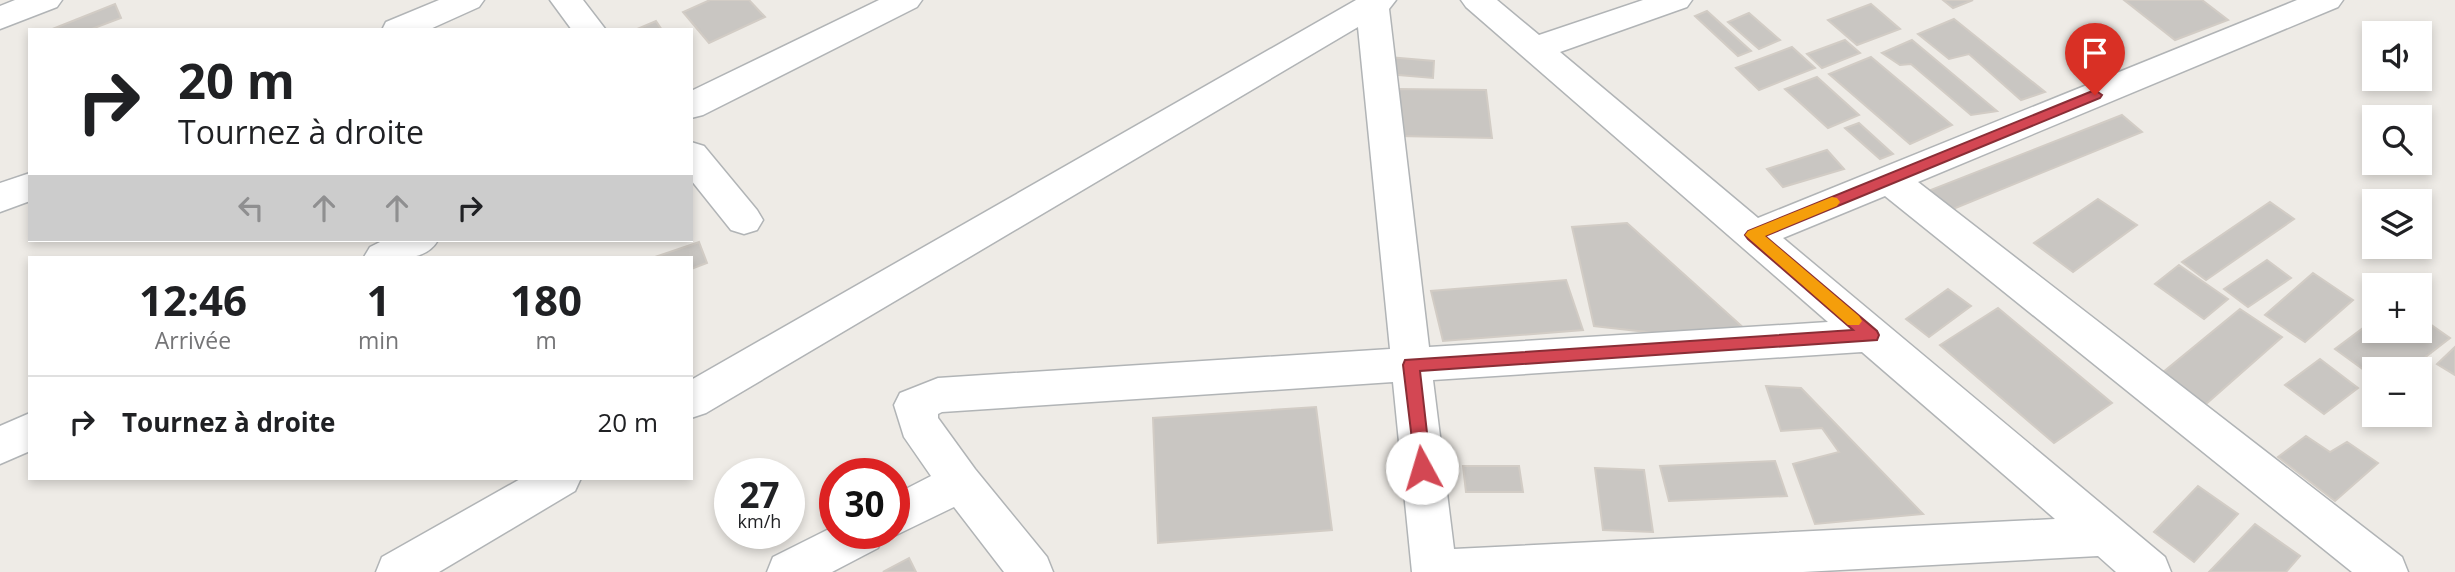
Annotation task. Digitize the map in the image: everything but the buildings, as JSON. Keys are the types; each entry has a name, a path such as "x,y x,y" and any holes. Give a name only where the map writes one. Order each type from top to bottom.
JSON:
{"street":[{"path":"0,18 47,0"},
{"path":"403,28 468,0"},
{"path":"566,0 588,28"},
{"path":"693,105 906,0"},
{"path":"1476,0 2148,572"},
{"path":"1534,49 1676,0"},
{"path":"1753,235 2327,0"},
{"path":"693,400 1376,2 1434,571 2107,536"},
{"path":"693,157 744,220"},
{"path":"1889,179 2386,572"},
{"path":"0,198 28,187"},
{"path":"385,256 415,242"},
{"path":"1031,572 960,482 919,424 915,405 938,394 1871,335"},
{"path":"0,446 28,432"},
{"path":"398,572 557,480"},
{"path":"910,509 960,482"},
{"path":"789,572 833,549"}],"slow traffic":[{"path":"1832,202 1753,235 1854,321"}],"route":[{"path":"1422,468 1411,365 1871,335 1753,235 2095,95"}]}
